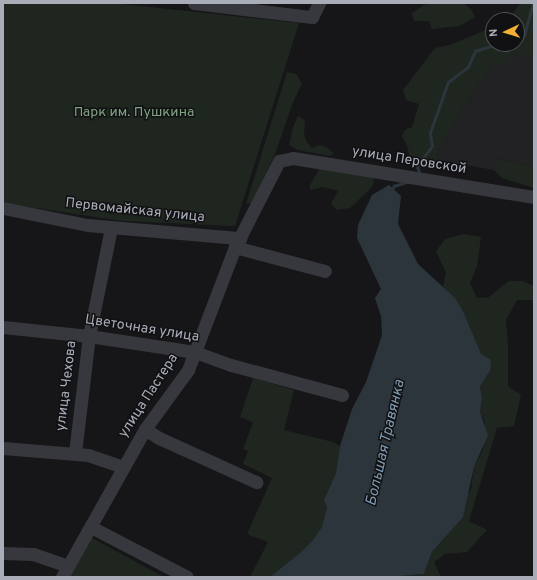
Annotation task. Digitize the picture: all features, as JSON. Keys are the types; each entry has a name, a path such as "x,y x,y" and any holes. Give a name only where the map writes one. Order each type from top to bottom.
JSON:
{"street":[{"path":"194,3 312,17 319,3"},
{"name":"улица Перовской","path":"279,161 293,158 534,197"},
{"name":"улица Пастера","path":"64,572 91,527 122,467 145,429 188,370 237,242 279,161"},
{"name":"Первомайская улица","path":"3,208 87,225 237,242 325,270"},
{"name":"улица Чехова","path":"75,454 89,336 111,228"},
{"name":"Цветочная улица","path":"3,327 89,336 195,352 231,365 342,395"},
{"path":"145,429 159,438 256,482"},
{"path":"3,448 88,454 122,467"},
{"path":"91,527 187,577"},
{"path":"3,553 33,554 64,572"}],"shaded area":[{"path":"510,54 534,59 534,166 496,159 494,170 448,162 437,162 438,151 475,88 492,67 506,62"}],"green space":[{"name":"Парк им. Пушкина","path":"3,3 113,3 299,23 235,226 122,221 3,203"},
{"path":"435,3 463,3 471,9 475,17 459,26 432,29 429,21 414,21 412,13 424,5"},
{"path":"520,3 534,3 534,59 510,54 508,62 492,67 475,88 438,151 437,162 433,167 424,168 409,156 408,148 402,136 405,130 412,127 419,104 406,100 403,90 435,48 450,45 485,30 485,52 525,52 525,12 514,12"},
{"path":"287,72 296,74 302,83 292,105 275,154 252,203 246,204"},
{"path":"298,116 305,120 304,133 306,141 312,148 320,145 328,148 334,154 330,156 298,150 289,145 293,127"},
{"path":"495,159 534,166 534,188 502,178 494,170"},
{"path":"321,166 375,177 372,187 350,208 337,210 331,204 338,191 323,187 310,190 310,185"},
{"path":"464,234 481,237 477,266 470,283 477,298 489,297 509,281 523,281 534,286 534,300 517,300 506,320 508,343 508,386 521,395 514,426 497,428 469,521 487,530 467,552 445,554 434,562 441,577 388,577 424,574 432,552 444,539 471,489 474,467 483,450 485,422 480,412 482,398 480,386 490,371 481,355 463,311 443,286 446,273 436,251 445,239"},
{"path":"253,378 294,390 284,430 333,442 340,446 336,473 324,500 327,508 323,527 301,552 270,577 250,577 268,542 247,534 272,478 243,464 248,451 243,449 253,422 240,417"},
{"path":"92,538 164,577 68,577"}],"water":[{"path":"389,185 401,196 398,224 418,264 455,298 463,311 481,354 491,360 490,371 480,386 482,398 480,412 488,435 474,467 463,517 432,552 424,574 388,577 270,577 301,552 313,540 322,527 327,508 324,500 336,473 340,446 352,409 366,382 382,335 381,316 375,298 381,289 357,238 358,225 372,195"}],"waterway":[{"name":"Большая Травянка","path":"525,32 533,3"},
{"name":"Большая Травянка","path":"419,172 417,167 432,146 430,133 448,82 468,67 475,51 485,48"},
{"name":"Большая Травянка","path":"391,191 394,186 406,182"}]}
